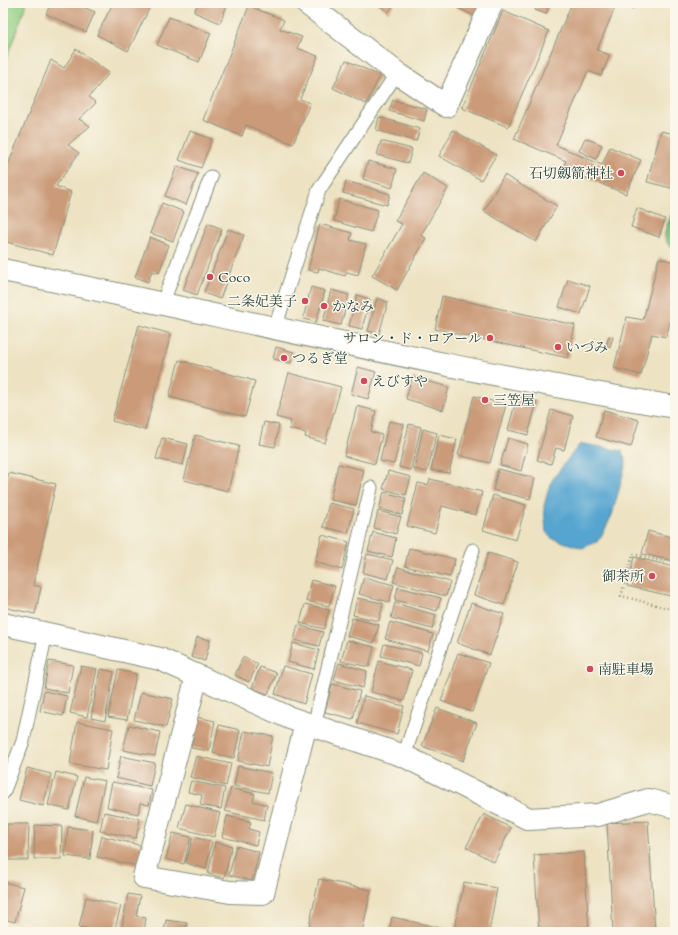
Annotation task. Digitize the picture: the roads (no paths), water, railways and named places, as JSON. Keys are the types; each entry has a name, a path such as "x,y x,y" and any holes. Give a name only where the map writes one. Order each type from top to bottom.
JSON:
{"street":[{"path":"306,3 397,73 446,106 492,3"},
{"path":"3,270 590,393 675,407"},
{"path":"3,624 160,659 290,718 404,756 529,819 598,815 648,800 675,807"},
{"path":"197,676 144,877 230,892 263,893 310,725"}],"lane":[{"path":"275,328 319,190 397,73"},
{"path":"162,304 211,176"},
{"path":"310,725 371,488"},
{"path":"404,756 473,550"},
{"path":"3,793 23,740 46,633"}],"water":[{"path":"584,444 622,451 626,463 612,515 603,533 597,542 582,548 551,538 546,532 544,506 550,484 555,476 579,445"}],"place":[{"name":"石切劔箭神社","path":"621,173"},
{"name":"Coco","path":"210,277"},
{"name":"二条妃美子","path":"305,301"},
{"name":"かなみ","path":"324,306"},
{"name":"サロン・ド・ロアール","path":"490,338"},
{"name":"いづみ","path":"558,347"},
{"name":"つるぎ堂","path":"284,358"},
{"name":"えびすや","path":"364,381"},
{"name":"三笠屋","path":"485,400"},
{"name":"御茶所","path":"652,576"},
{"name":"南駐車場","path":"590,669"}]}
